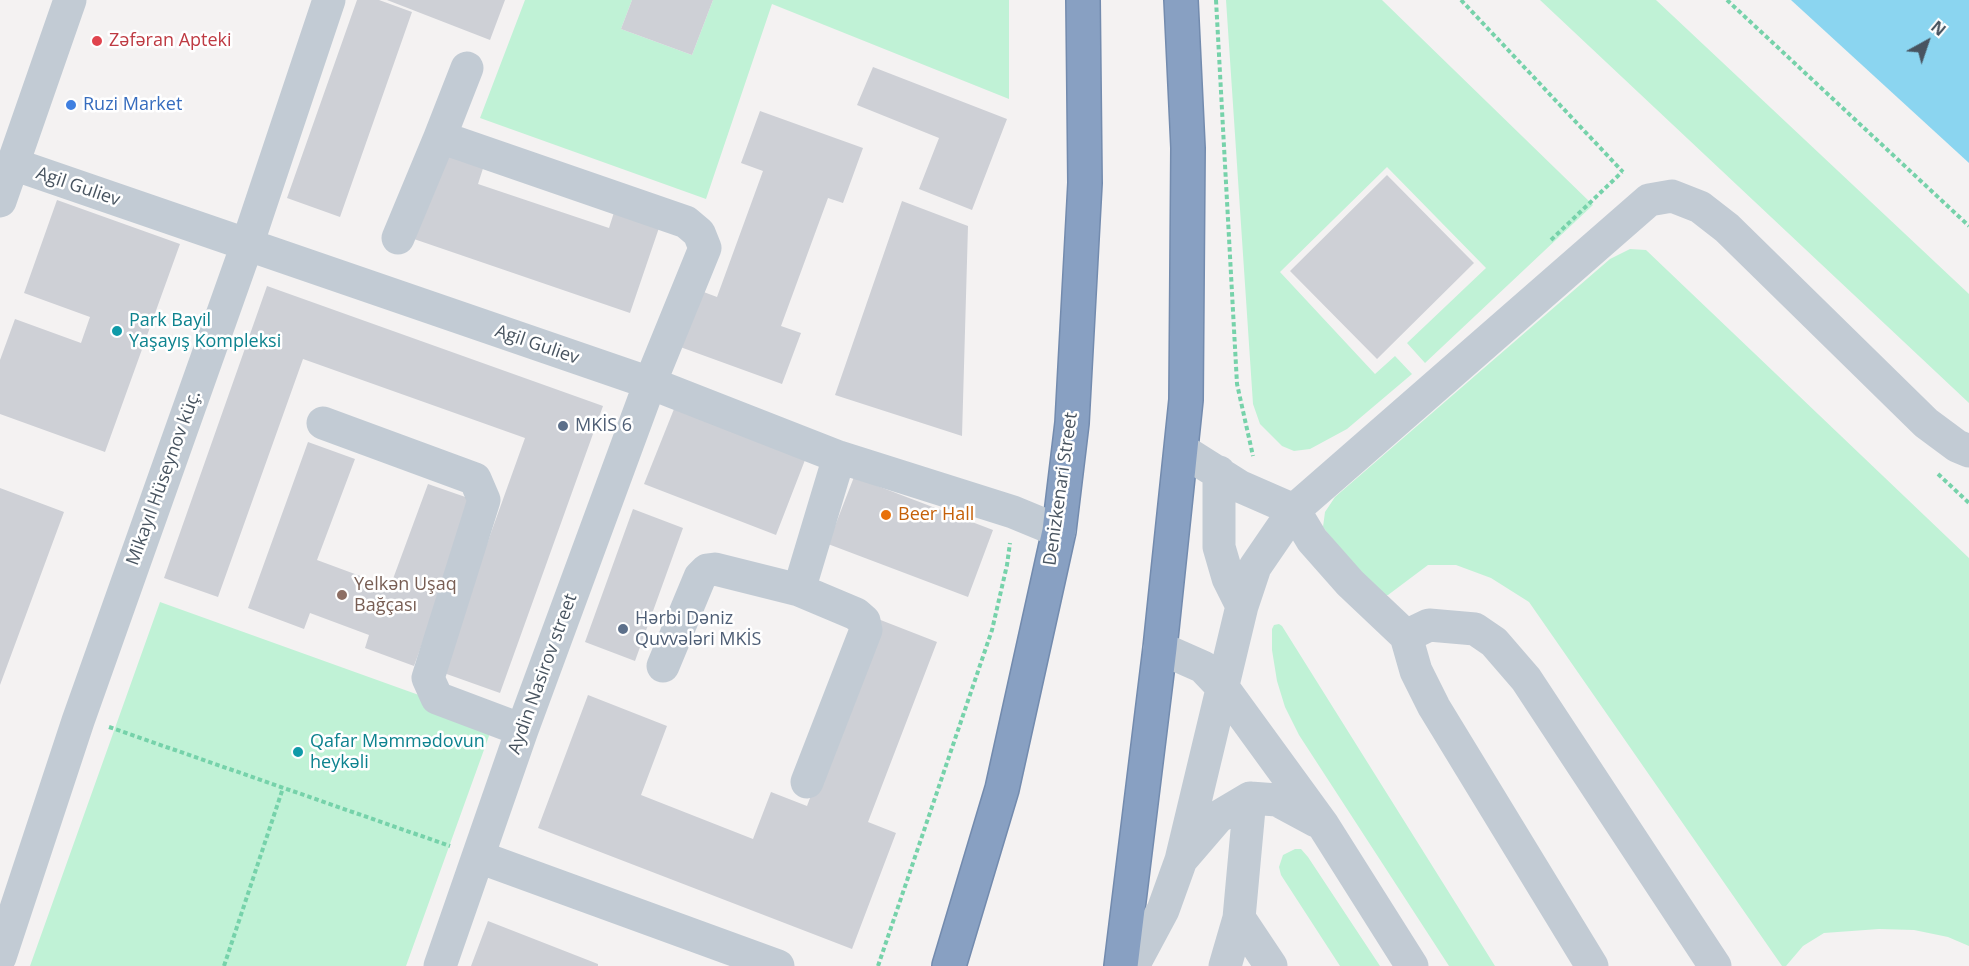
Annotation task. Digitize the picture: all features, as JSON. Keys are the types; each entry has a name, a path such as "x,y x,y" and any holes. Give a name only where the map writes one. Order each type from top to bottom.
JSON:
{"highway":[{"name":"Denizkenari Street","path":"949,966 1002,789 1059,531 1072,423 1084,195 1083,0"},
{"path":"1121,966 1160,648 1186,400 1188,148 1181,0"}],"street":[{"path":"0,201 70,0"},
{"name":"Mikayıl Hüseynov küç.","path":"0,957 80,717 247,245 329,0"},
{"path":"398,238 467,68"},
{"name":"Aydin Nasirov street","path":"440,138 686,222 699,233 705,248 650,383 522,730 440,966"},
{"name":"Agil Guliev","path":"13,164 650,383 839,457 1013,512 1059,531"},
{"path":"1133,966 1163,909 1181,860 1224,689 1242,606 1255,567 1294,510 1649,200 1672,196 1700,207 1727,228 1926,423 1957,446 1969,451"},
{"path":"323,423 475,479 484,500 428,678 437,698 522,730"},
{"path":"1182,450 1239,486 1294,510 1312,540 1350,583 1406,636 1416,671 1434,707 1593,966"},
{"path":"799,590 839,457"},
{"path":"1219,472 1218,547 1228,578 1242,606"},
{"path":"663,666 700,577 707,570 715,569 799,590 856,614 864,621 866,630 807,782"},
{"path":"1406,636 1429,625 1475,629 1494,642 1526,679 1715,966"},
{"path":"1160,648 1203,667 1224,689 1323,825 1412,966"},
{"path":"1181,860 1218,817 1250,798 1276,800 1323,825"},
{"path":"1225,966 1239,918 1250,798"},
{"path":"479,857 778,966"},
{"path":"1239,918 1271,966"}],"path":[{"path":"1216,0 1238,384 1252,455 1263,460"},
{"path":"1727,0 1969,226"},
{"path":"1546,245 1622,172"},
{"path":"878,966 992,630 1007,565 1013,512"},
{"path":"80,717 479,857"},
{"path":"224,966 283,788"}],"green space":[{"path":"525,0 632,0 621,29 692,55 713,0 1009,0 1009,99 772,4 706,199 480,118"},
{"path":"1226,0 1382,0 1593,205 1425,363 1407,343 1486,268 1387,167 1280,272 1375,374 1395,356 1412,374 1347,429 1310,449 1294,451 1282,446 1260,424 1253,404"},
{"path":"1540,0 1656,0 1969,294 1969,403"},
{"path":"1630,249 1646,250 1969,558 1969,946 1948,937 1914,930 1879,929 1824,933 1803,946 1786,966 1782,966 1529,602 1491,578 1456,565 1428,565 1388,595 1376,595 1323,527 1325,512 1335,497 1610,259"},
{"path":"160,602 494,722 406,966 30,966"},
{"path":"1279,624 1495,966 1449,966 1299,735 1285,707 1277,681 1272,650 1272,629 1274,625"},
{"path":"1295,849 1301,849 1308,857 1380,966 1340,966 1281,875 1279,867 1283,855"}],"water":[{"path":"1791,0 1969,0 1969,163"}],"building":[{"path":"357,0 379,0 412,12 340,217 287,198"},
{"path":"387,0 505,0 490,40"},
{"path":"632,0 713,0 692,55 621,29"},
{"path":"873,67 1007,119 972,210 919,189 939,138 857,105"},
{"path":"760,111 863,148 843,203 828,198 781,326 801,333 782,384 672,344 693,288 717,297 763,171 741,163"},
{"path":"443,144 486,159 478,184 609,228 617,203 662,219 630,313 411,238"},
{"path":"1387,175 1474,263 1377,359 1290,271"},
{"name":"Park Bayil Yaşayış Kompleksi","path":"57,200 180,244 105,452 0,414 0,360 15,319 81,343 90,317 24,293"},
{"path":"902,201 968,226 962,436 835,395"},
{"path":"267,286 603,406 500,693 441,672 525,438 303,359 218,597 164,578"},
{"path":"674,409 805,460 776,535 644,484"},
{"path":"308,442 355,459 317,560 390,587 428,484 474,500 414,666 365,648 369,635 310,613 304,629 248,608"},
{"path":"854,477 993,530 968,597 828,544"},
{"path":"0,488 64,512 0,685"},
{"path":"633,509 683,528 635,661 585,642"},
{"path":"878,619 937,642 868,822 896,833 852,949 538,828 588,695 667,726 641,795 753,839 771,792 807,806"},
{"path":"488,921 598,964 598,966 471,966"}],"place":[{"name":"Zəfəran Apteki","path":"97,41"},
{"name":"Ruzi Market","path":"71,105"},
{"name":"Park Bayil Yaşayış Kompleksi","path":"117,331"},
{"name":"MKİS 6","path":"563,426"},
{"name":"Beer Hall","path":"886,515"},
{"name":"Yelkən Uşaq Bağçası","path":"342,595"},
{"name":"Hərbi Dəniz Quvvələri MKİS","path":"623,629"},
{"name":"Qafar Məmmədovun heykəli","path":"298,752"}]}
